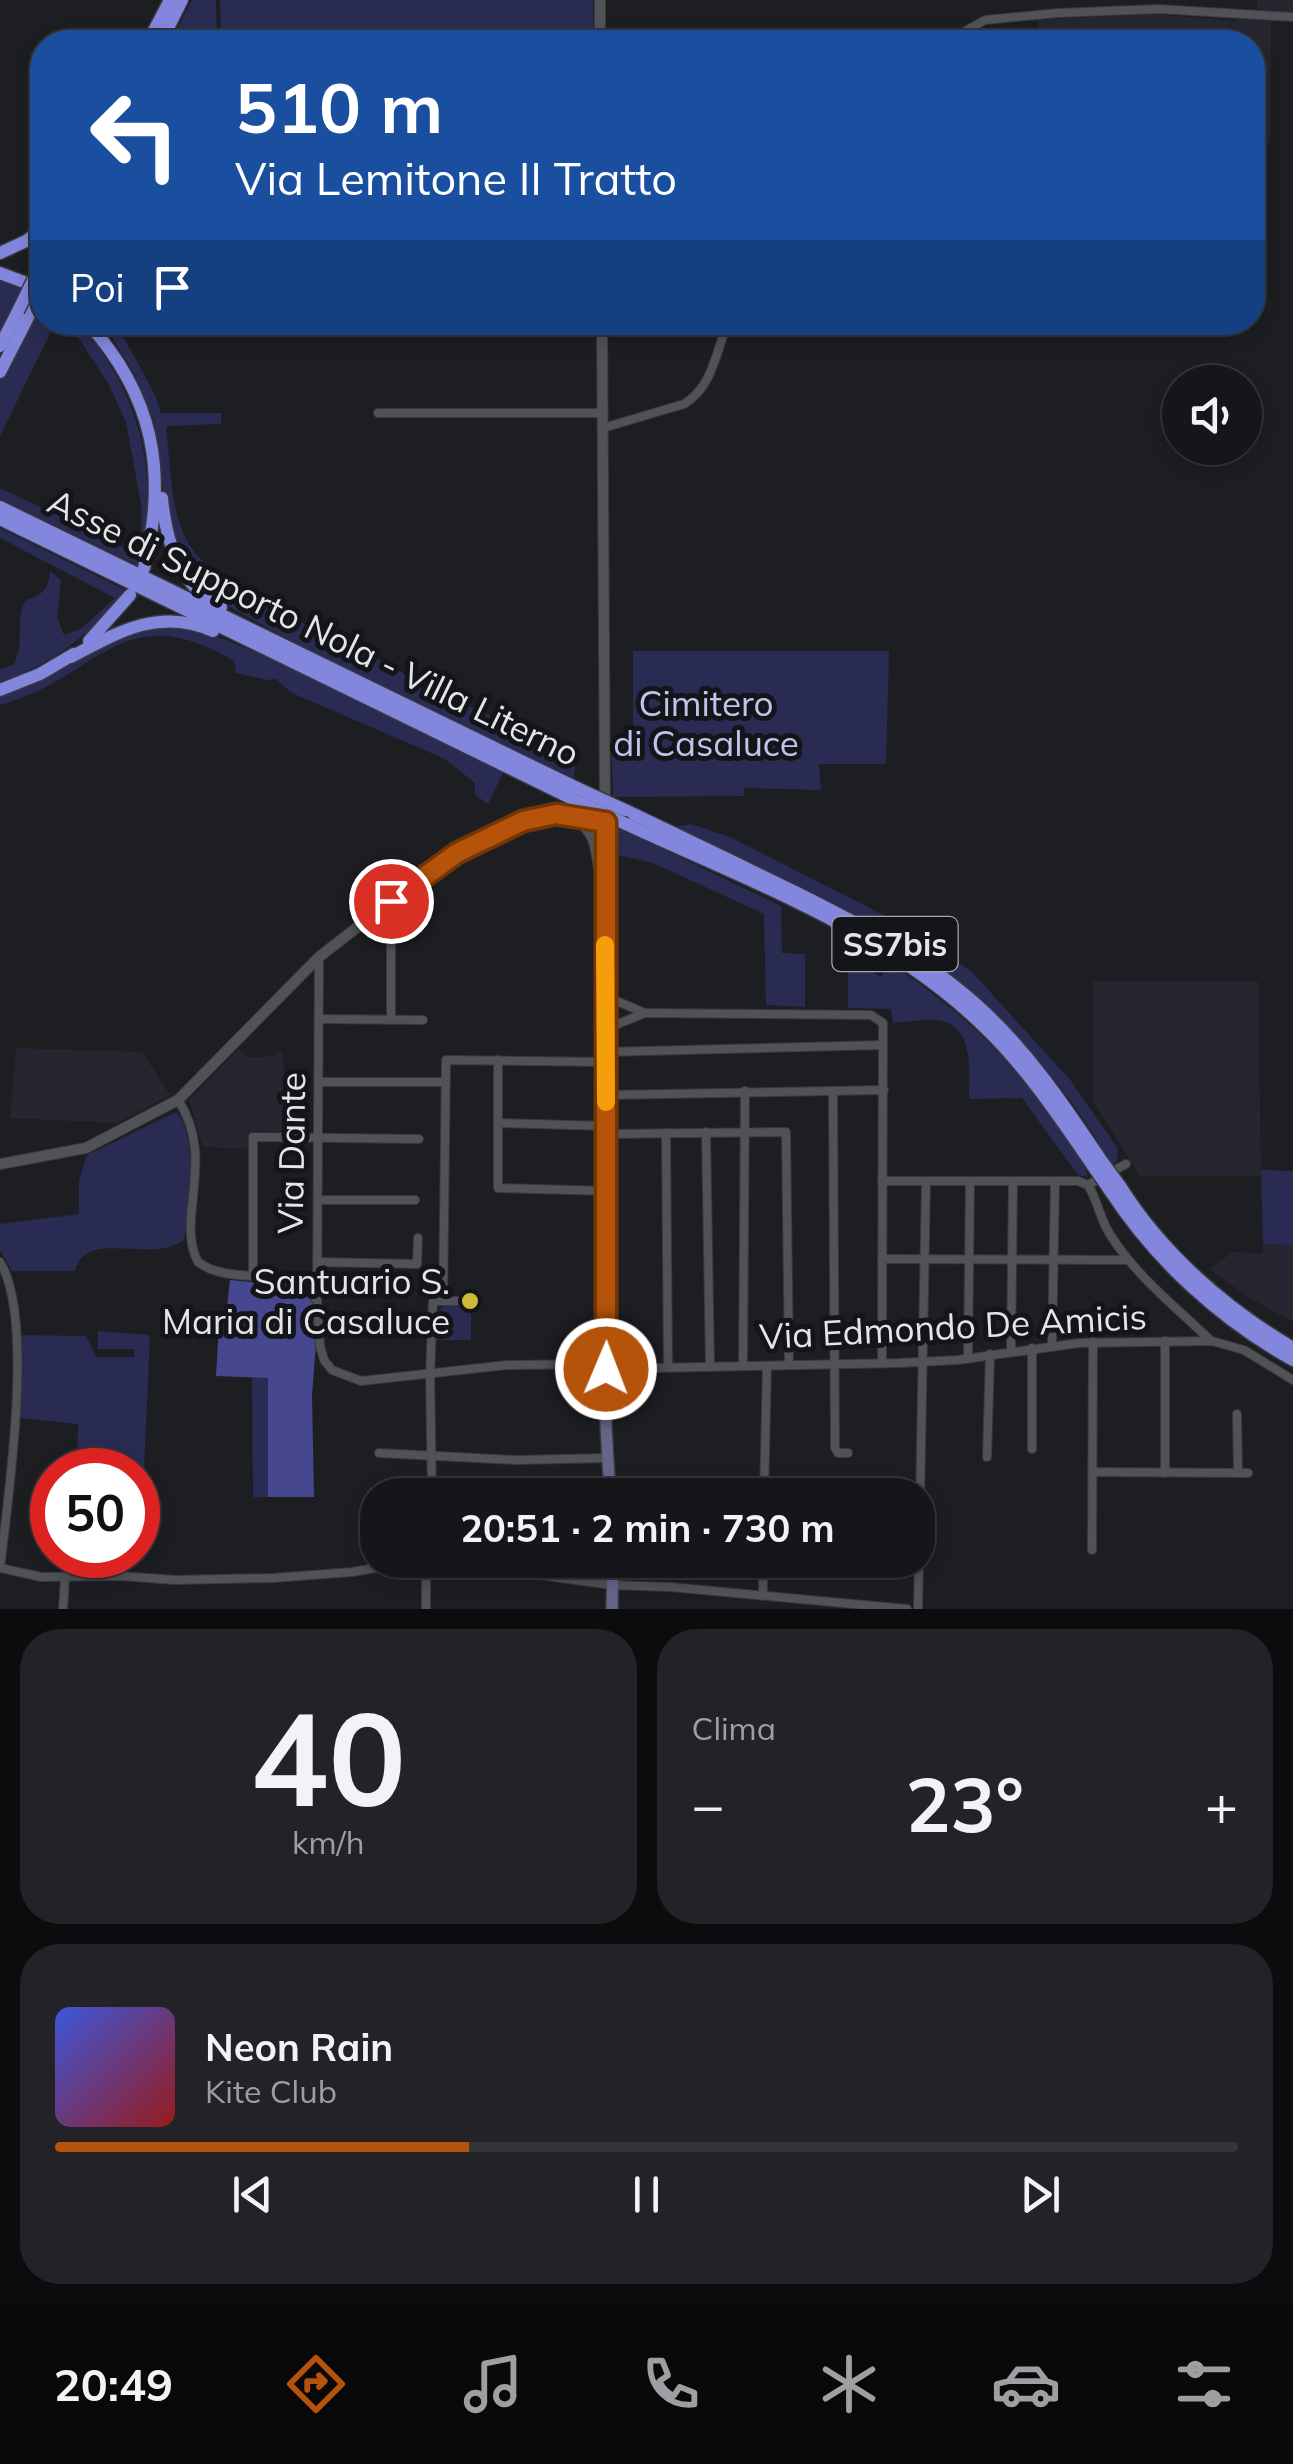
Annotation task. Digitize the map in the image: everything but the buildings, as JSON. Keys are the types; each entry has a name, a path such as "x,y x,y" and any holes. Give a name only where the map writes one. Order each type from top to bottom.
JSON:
{"highway":[{"path":"154,30 170,0"},
{"path":"167,30 182,0"},
{"path":"0,252 30,238"},
{"path":"0,273 30,284"},
{"path":"0,372 30,295"},
{"path":"0,346 30,306"},
{"path":"97,335 122,366"},
{"path":"106,335 143,412 170,544 180,567 199,591 248,626"},
{"path":"144,568 156,509 154,460"},
{"name":"Asse di Supporto Nola - Villa Literno","path":"0,507 248,626 578,795"},
{"name":"Asse di Supporto Nola - Villa Literno","path":"0,519 258,646 625,817 848,929 918,970 1009,1052 1097,1163 1152,1245 1197,1290 1250,1333 1293,1360"},
{"path":"71,656 101,630 130,595"},
{"path":"0,690 40,674 133,625 160,620 206,628 258,646"},
{"name":"Asse di Supporto Nola - Villa Literno","path":"1115,1189 1194,1274 1253,1323 1293,1348"}],"main road":[{"path":"606,822 609,1478"},
{"path":"612,1578 612,1609"}],"street":[{"path":"600,0 600,30"},
{"path":"968,30 986,20 1158,9 1293,17"},
{"path":"0,1164 86,1148 178,1100 319,957 457,853 495,833 547,814 606,822 602,335"},
{"path":"602,428 684,404 695,396 705,384 723,335"},
{"path":"378,413 602,413"},
{"path":"577,820 596,814 605,792"},
{"path":"577,820 596,843 599,872 605,886"},
{"path":"391,901 392,1020"},
{"name":"Via Dante","path":"319,957 317,1302 322,1355 339,1374 369,1381 507,1365 606,1366"},
{"path":"605,996 645,1012 870,1014 883,1023 882,1363"},
{"path":"605,1028 645,1012"},
{"path":"319,1020 423,1020"},
{"path":"444,1301 446,1060 884,1045"},
{"path":"498,1060 498,1188 607,1191"},
{"path":"320,1082 446,1082"},
{"path":"606,1095 884,1090"},
{"path":"833,1091 835,1448 848,1452"},
{"path":"743,1366 745,1092"},
{"path":"178,1100 197,1154 192,1234 195,1258 220,1274 298,1284 310,1291 317,1302"},
{"path":"499,1124 666,1133 786,1132 789,1365"},
{"path":"706,1132 710,1367"},
{"path":"666,1133 668,1368"},
{"path":"253,1278 254,1137 419,1139"},
{"path":"1088,1185 1126,1164"},
{"path":"882,1181 1078,1181 1088,1185 1108,1233 1128,1260 1158,1294 1212,1341"},
{"path":"918,1609 926,1181"},
{"path":"968,1358 970,1181"},
{"path":"1011,1350 1013,1181"},
{"path":"1052,1346 1055,1181"},
{"path":"319,1200 415,1200"},
{"path":"318,1262 418,1264 418,1238"},
{"path":"882,1259 1128,1260"},
{"path":"0,1262 11,1285 15,1322 15,1411 0,1568 30,1573"},
{"path":"432,1478 430,1374 434,1301 465,1301"},
{"name":"Via Edmondo De Amicis","path":"606,1366 923,1362 1094,1342 1212,1341 1244,1350 1293,1380"},
{"path":"1092,1550 1094,1342"},
{"path":"1165,1342 1165,1473"},
{"path":"1032,1348 1032,1449"},
{"path":"987,1457 990,1354"},
{"path":"764,1478 766,1366"},
{"path":"1092,1472 1243,1473 1238,1414"},
{"path":"379,1453 566,1461 608,1458"},
{"path":"160,1578 273,1578 360,1568"},
{"path":"63,1609 64,1578"},
{"path":"425,1578 426,1609"},
{"path":"562,1578 907,1609"},
{"path":"763,1578 763,1595"}],"shaded area":[{"path":"1257,0 1293,0 1293,15 1257,12"},
{"path":"1150,14 1271,21 1270,143 1265,143 1265,30 1038,30 1038,20"},
{"path":"1093,982 1258,982 1261,1176 1140,1176 1094,1102"},
{"path":"16,1048 142,1052 170,1095 117,1123 10,1118"},
{"path":"239,1049 249,1058 280,1051 283,1055 288,1131 252,1131 251,1149 203,1147 189,1100"},
{"path":"1263,1244 1293,1245 1293,1322 1209,1269 1233,1252 1263,1253"},
{"path":"230,1280 291,1286 303,1291 313,1303 314,1497 268,1497 268,1378 216,1376 219,1325 226,1315"}],"green space":[{"path":"192,0 216,0 217,30 176,30"},
{"path":"220,0 593,0 594,30 221,30"},
{"path":"0,277 30,288 30,335 49,335 0,436"},
{"path":"75,335 88,335 118,378 140,437 148,500 139,566 0,499 0,488 135,553 140,549 142,509 126,422 109,385"},
{"path":"110,335 122,335 161,413 221,413 221,424 166,429 177,515 187,541 201,559 275,609 381,661 448,700 454,699 571,755 574,778 299,645 215,599 186,570 167,517 154,421 134,373"},
{"path":"0,528 127,591 70,646 0,682 0,669 13,665 17,657 25,601 44,591 50,571 61,580 57,617 64,635 82,628 115,598 0,538"},
{"path":"159,623 214,635 267,657 504,771 488,804 475,795 475,783 445,759 292,693 276,679 236,673 234,661 196,643 164,636 137,638 112,648 34,693 0,705 0,695 93,649"},
{"name":"Cimitero di Casaluce","path":"633,651 889,651 886,764 819,764 821,790 744,788 744,796 613,797 611,739 633,738"},
{"path":"691,824 730,837 901,924 972,972 1071,1081 1118,1149 1117,1161 1112,1165 1070,1100 1020,1039 962,985 872,924 674,827"},
{"path":"613,825 781,906 782,953 805,954 805,1007 766,1005 764,914 653,863 613,854"},
{"path":"840,935 904,973 990,1044 1038,1100 1080,1159 1088,1177 1078,1175 1022,1098 969,1099 968,1054 953,1026 930,1020 893,1023 891,1009 848,1008 848,958 881,977 884,973 839,943"},
{"path":"176,1112 188,1137 190,1154 184,1240 154,1249 92,1251 81,1258 75,1271 12,1271 0,1250 0,1224 79,1214 79,1180 87,1155"},
{"path":"1261,1170 1293,1171 1293,1245 1263,1244"},
{"path":"445,1304 471,1305 471,1340 435,1340 436,1313"},
{"path":"98,1331 150,1335 145,1448 77,1448 78,1424 20,1418 19,1335 86,1336 96,1357 134,1357 134,1349 98,1349"},
{"path":"252,1377 268,1378 268,1497 253,1497"}],"slow traffic":[{"path":"605,945 606,1102"}],"place":[{"name":"Santuario S. Maria di Casaluce","path":"470,1301"}],"route":[{"path":"391,901 457,853 523,821 556,814 606,822 606,1369"}]}
